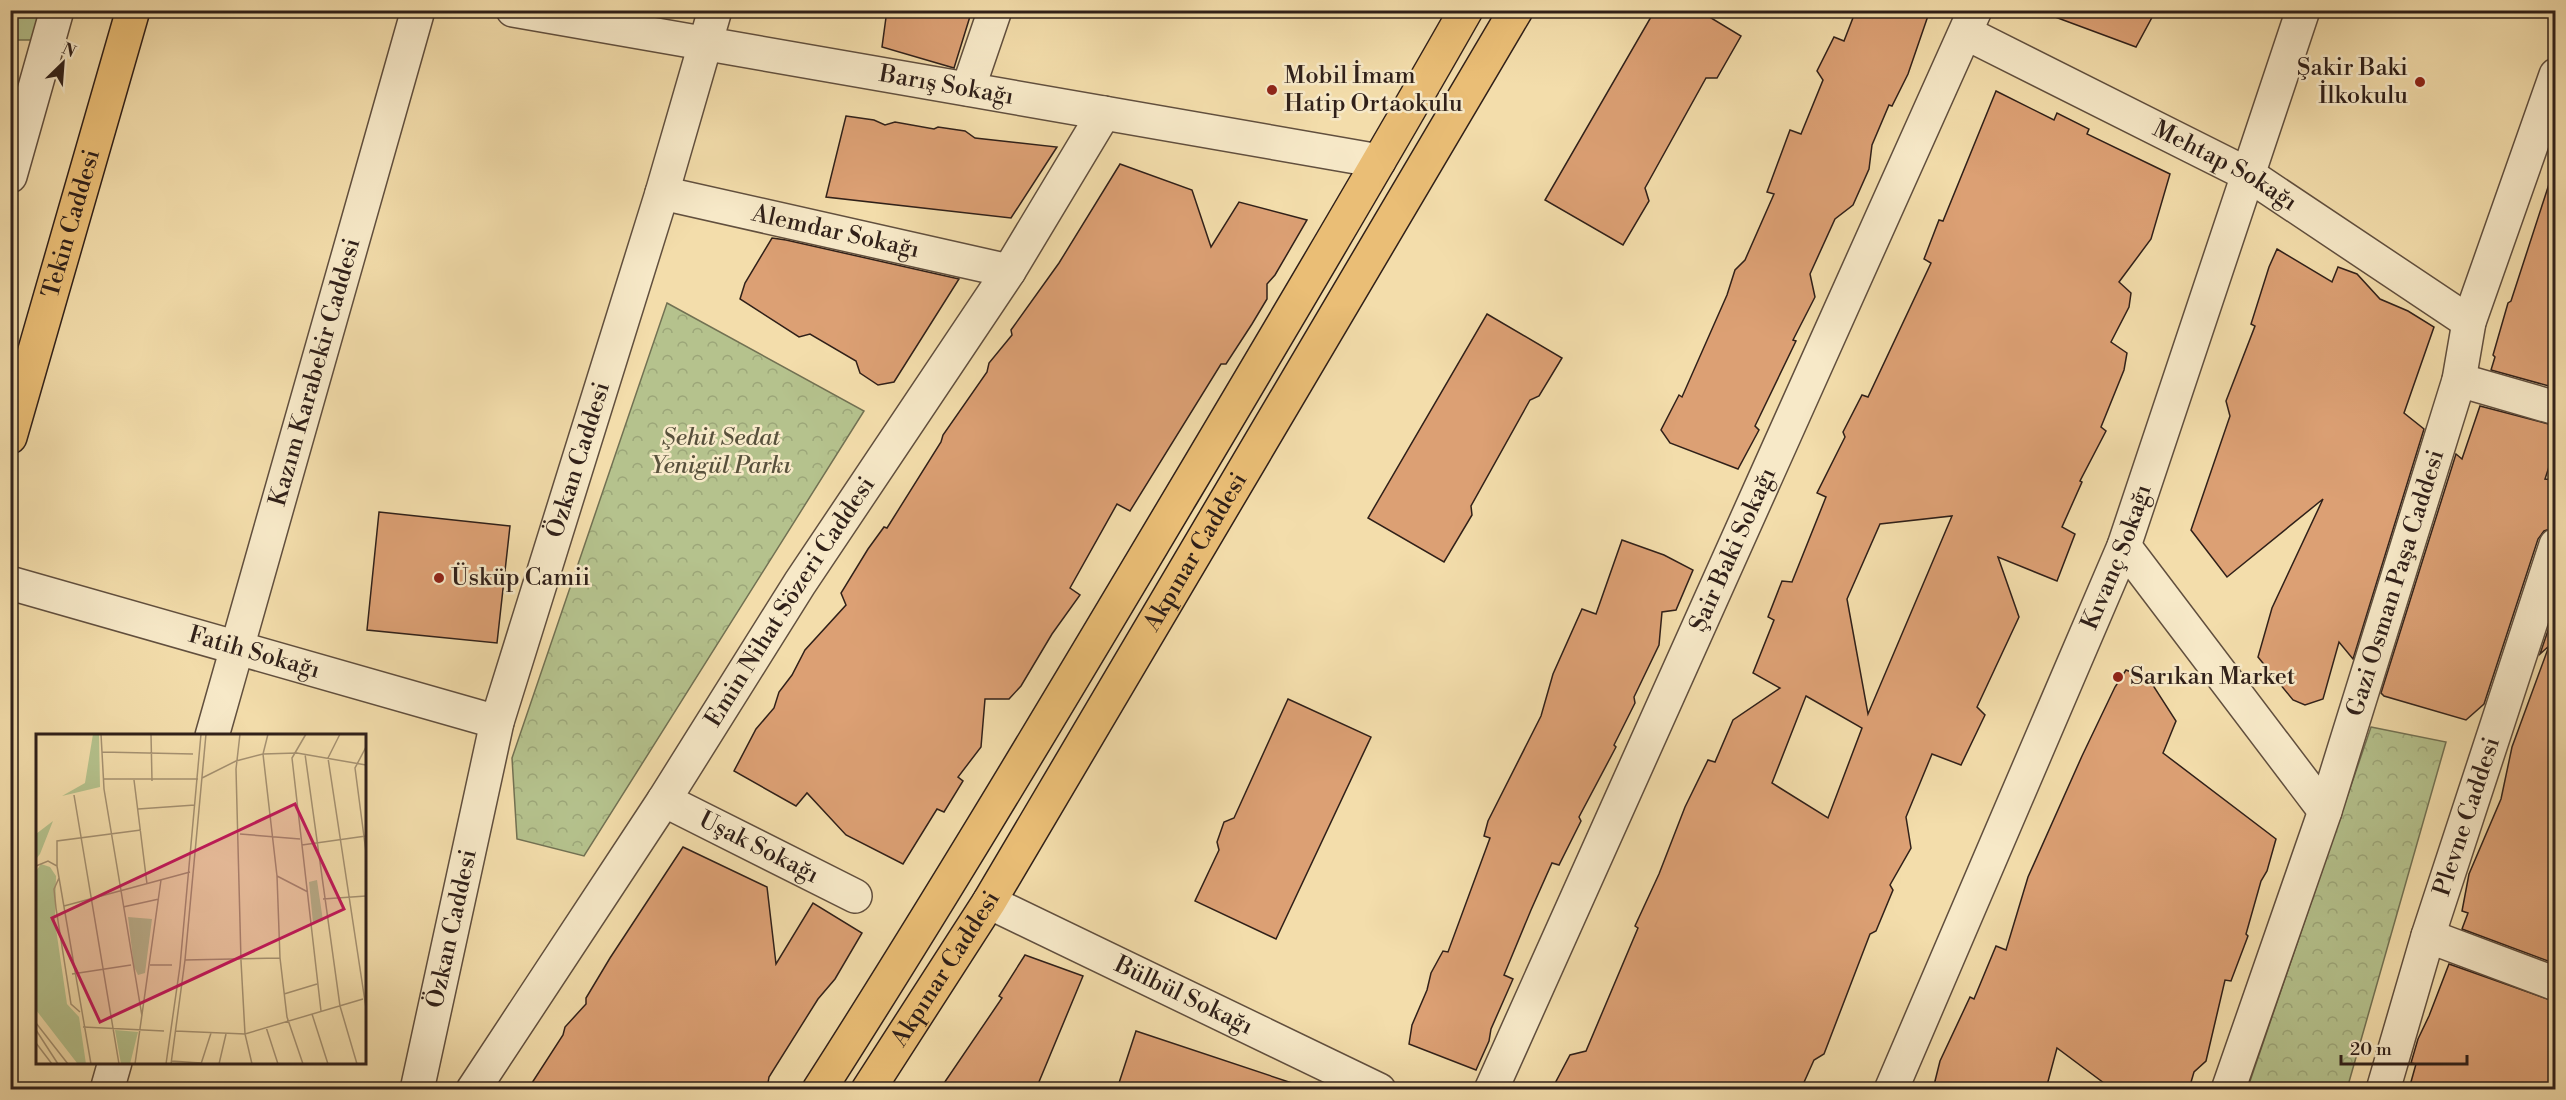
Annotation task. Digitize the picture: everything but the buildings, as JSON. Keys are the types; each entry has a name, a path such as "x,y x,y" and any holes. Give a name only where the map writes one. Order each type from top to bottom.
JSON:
{"main road":[{"name":"Tekin Caddesi","path":"10,437 134,10"},
{"name":"Akpınar Caddesi","path":"819,1089 927,921 1379,161 1466,10"},
{"name":"Akpınar Caddesi","path":"868,1089 989,902 1516,10"},
{"path":"1379,161 1423,166"}],"street":[{"path":"10,176 57,10"},
{"name":"Kazım Karabekir Caddesi","path":"212,734 418,10"},
{"name":"Barış Sokağı","path":"513,10 1379,161"},
{"name":"Özkan Caddesi","path":"417,1089 497,722 662,193 715,10"},
{"path":"968,89 995,10"},
{"name":"Kıvanç Sokağı","path":"1892,1089 2124,546 2250,175 2303,10"},
{"name":"Mehtap Sokağı","path":"1970,22 2250,175 2469,322"},
{"name":"Şair Baki Sokağı","path":"1491,1089 1970,22"},
{"name":"Gazi Osman Paşa Caddesi","path":"2228,1089 2325,811 2459,380 2469,322 2556,75"},
{"name":"Emin Nihat Sözeri Caddesi","path":"473,1089 664,800 800,583 1009,271 1104,113"},
{"name":"Alemdar Sokağı","path":"662,193 1009,271"},
{"path":"2459,380 2556,408"},
{"name":"Plevne Caddesi","path":"2383,1089 2428,936 2556,545"},
{"path":"2124,546 2325,811"},
{"name":"Fatih Sokağı","path":"10,583 497,722"},
{"name":"Uşak Sokağı","path":"664,800 855,896"},
{"name":"Bülbül Sokağı","path":"989,902 1379,1089"},
{"path":"2428,936 2556,984"},
{"path":"107,1089 114,1064"}],"green space":[{"path":"11,11 42,11 33,40 13,40 11,47"},
{"name":"Şehit Sedat Yenigül Parkı","path":"667,303 864,411 584,856 517,839 512,758"},
{"path":"2371,727 2446,742 2347,1089 2247,1090"}],"place":[{"name":"Şakir Baki İlkokulu","path":"2420,82"},
{"name":"Mobil İmam Hatip Ortaokulu","path":"1272,90"},
{"name":"Üsküp Camii","path":"439,578"},
{"name":"Sarıkan Market","path":"2118,677"}]}
